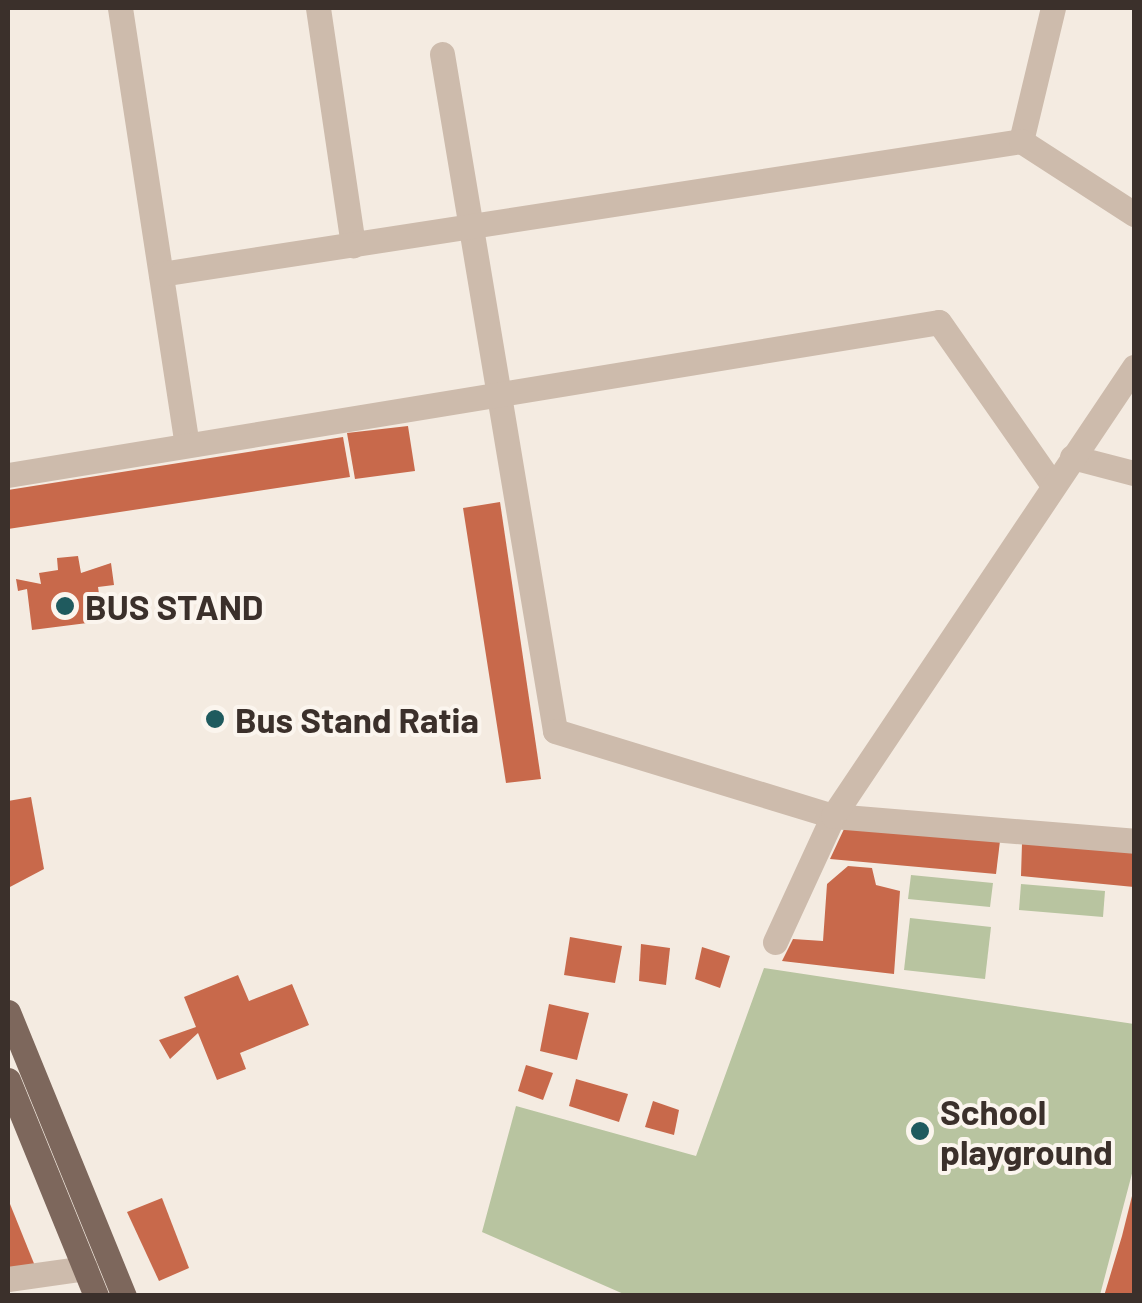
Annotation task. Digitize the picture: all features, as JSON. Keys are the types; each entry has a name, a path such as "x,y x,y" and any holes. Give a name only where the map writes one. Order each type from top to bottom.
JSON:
{"main road":[{"path":"8,1012 124,1296"},
{"path":"8,1080 96,1296"}],"street":[{"path":"120,8 186,441"},
{"path":"318,8 353,244"},
{"path":"1021,141 1053,8"},
{"path":"442,54 555,731 832,816 1134,841"},
{"path":"161,274 1021,141 1134,214"},
{"path":"8,474 186,441 939,322 1052,484"},
{"path":"775,942 832,816 1134,367"},
{"path":"1072,457 1134,473"},
{"path":"8,1279 85,1268"}],"green space":[{"path":"911,875 993,883 990,907 908,899"},
{"path":"1021,884 1105,891 1103,917 1019,910"},
{"path":"910,918 991,927 985,979 904,970"},
{"name":"School playground","path":"764,968 1134,1024 1134,1166 1100,1295 626,1295 482,1232 516,1106 696,1156"}],"building":[{"path":"408,426 415,471 355,479 347,433"},
{"path":"343,437 350,477 8,529 8,490"},
{"path":"500,502 541,779 506,783 463,508"},
{"name":"BUS STAND","path":"78,556 81,573 111,563 114,585 98,587 103,621 32,630 27,589 18,591 16,579 41,584 39,573 58,570 57,558"},
{"path":"31,797 44,869 8,888 8,801"},
{"path":"844,829 1000,841 996,874 830,859"},
{"path":"1022,843 1134,852 1134,887 1021,876"},
{"path":"848,866 872,868 876,885 900,891 894,974 782,961 793,939 823,941 827,884"},
{"path":"570,937 622,946 615,983 564,975"},
{"path":"641,944 670,948 666,985 639,981"},
{"path":"702,947 730,956 720,988 695,979"},
{"path":"238,975 249,1001 292,984 309,1025 240,1053 246,1069 217,1080 198,1033 170,1059 159,1040 196,1027 184,997"},
{"path":"549,1004 589,1013 577,1060 540,1051"},
{"path":"526,1065 553,1073 543,1100 518,1091"},
{"path":"576,1079 628,1094 619,1122 569,1106"},
{"path":"653,1101 679,1110 674,1135 645,1127"},
{"path":"1133,1192 1134,1296 1104,1296 1122,1236"},
{"path":"162,1198 189,1268 159,1281 127,1212"},
{"path":"8,1199 35,1266 8,1272"}],"place":[{"name":"BUS STAND","path":"65,606"},
{"name":"Bus Stand Ratia","path":"215,719"},
{"name":"School playground","path":"920,1131"}]}
